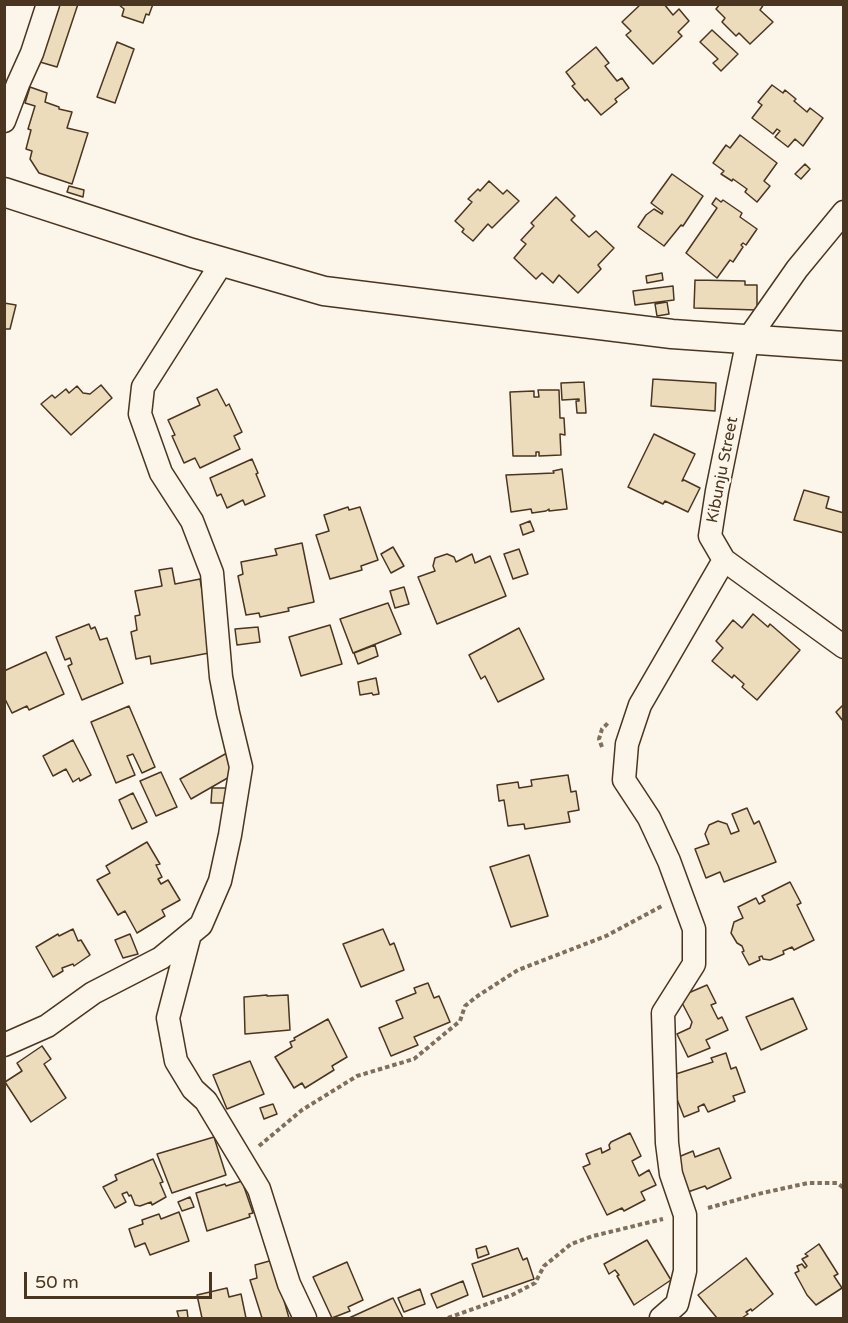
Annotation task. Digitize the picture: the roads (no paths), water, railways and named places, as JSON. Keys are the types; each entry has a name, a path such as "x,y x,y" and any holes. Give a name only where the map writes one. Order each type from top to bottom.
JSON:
{"street":[{"path":"4,121 32,53 48,4"},
{"path":"4,192 192,253 324,291 672,334 843,346"},
{"path":"748,339 797,269 843,212"},
{"path":"4,1045 47,1026 93,993 161,958 201,925 220,881 241,767 221,677 212,573 192,521 161,473 140,414 143,387 223,261"},
{"name":"Kibunju Street","path":"748,339 710,536 724,560 843,647"},
{"path":"661,1318 677,1304 685,1271 685,1215 670,1174 667,1143 663,1013 694,964 694,929 669,861 649,818 624,780 627,744 640,705 724,560"},
{"path":"190,934 168,1018 176,1061 193,1089 206,1101 259,1189 290,1284 305,1318"}]}
